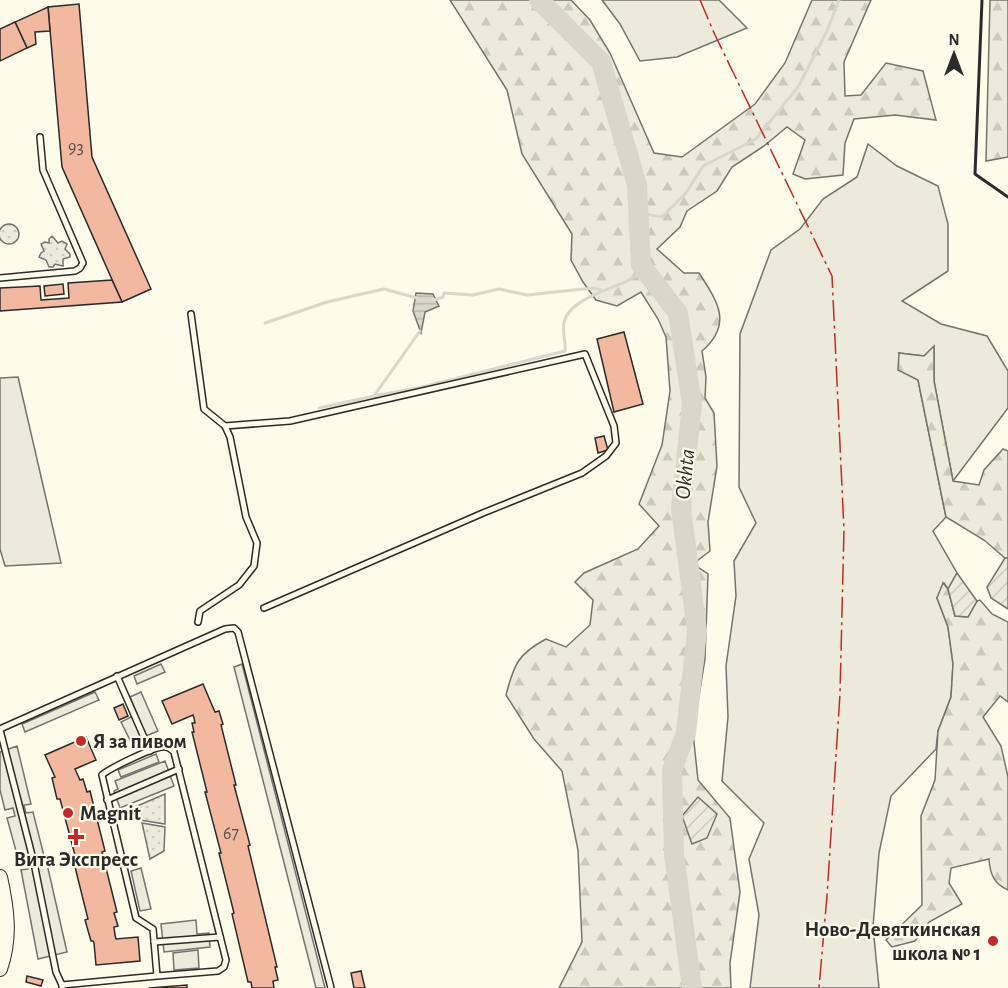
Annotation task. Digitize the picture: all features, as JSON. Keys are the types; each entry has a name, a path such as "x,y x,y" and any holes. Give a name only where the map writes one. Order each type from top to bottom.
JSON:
{"street":[{"path":"0,877 8,925 5,954 0,969"}],"lane":[{"path":"0,278 75,271 83,263 43,170 40,137"},
{"path":"191,314 204,409 225,426 230,437 246,517 257,543 254,566 239,585 200,610 198,622"},
{"path":"225,426 290,421 585,354 614,426 616,443 606,456 582,473 461,522 264,608"},
{"path":"157,976 153,929 136,918 102,778 104,772 162,747 169,747 174,752 226,960 224,967 218,971 62,987 56,972 34,863 0,729 225,629 234,628 238,632 331,988"},
{"path":"117,676 150,752"},
{"path":"108,800 179,769"},
{"path":"154,942 220,937"}],"green space":[{"path":"450,0 571,0 590,20 610,53 654,153 682,157 755,104 785,63 812,0 871,0 844,62 845,96 861,95 886,63 923,71 936,120 895,115 854,119 845,143 843,175 805,179 793,174 805,140 787,127 764,146 732,167 717,191 687,211 680,227 657,249 684,273 699,273 716,303 720,322 712,341 702,351 706,377 705,398 714,413 717,466 708,522 710,551 693,564 708,574 705,659 693,733 698,780 730,818 740,892 730,963 731,988 559,988 582,942 578,850 562,771 534,739 506,695 518,661 529,650 546,639 566,647 590,625 593,600 575,582 584,573 638,549 659,526 639,504 662,445 670,391 666,337 641,292 617,306 596,300 583,282 571,260 572,234 522,154 507,90"},
{"path":"602,0 719,0 747,28 677,57 640,61 620,24"},
{"path":"990,0 1008,0 1008,157 986,161"},
{"path":"868,144 897,166 938,186 948,224 948,271 902,301 941,324 987,336 1008,371 1008,408 953,481 934,381 934,347 924,356 899,353 918,380 946,517 933,531 957,573 948,589 944,583 937,598 948,627 953,664 951,697 938,731 936,749 891,796 879,853 873,927 879,988 750,988 759,915 749,859 764,823 722,781 728,717 726,666 736,596 734,561 756,523 739,487 740,334 771,250 800,229 823,199 857,177"},
{"path":"9,224 16,227 19,234 16,241 9,244 2,241 -1,234 2,227"},
{"path":"52,236 58,243 62,241 67,244 65,249 70,257 63,259 63,266 55,264 49,267 46,260 39,257 44,251 41,244 49,243"},
{"path":"934,346 934,381 953,481 979,485 984,470 1003,449 1008,451 1008,558 946,517 918,380 898,370 899,353 924,356"},
{"path":"1005,558 1008,558 1008,609 991,598 987,587"},
{"path":"957,573 977,601 968,617 955,616 948,589"},
{"path":"943,583 948,589 955,616 968,617 977,601 980,600 992,614 1008,622 1008,702 1000,696 983,717 1001,746 1008,777 1008,890 999,885 994,878 989,859 951,868 949,883 962,904 929,922 915,941 892,947 886,940 922,905 921,816 935,780 938,731 951,697 953,664 948,627 937,598"},
{"path":"165,794 165,824 140,820 135,807"},
{"path":"698,797 717,814 707,838 692,844 682,816"},
{"path":"142,823 165,827 164,851 150,859"}],"shaded area":[{"path":"416,293 433,294 439,306 425,312 421,333 413,311"},
{"path":"18,377 61,563 5,566 0,549 0,378"},
{"path":"161,664 165,672 137,684 134,676"},
{"path":"242,664 325,988 316,988 234,667"},
{"path":"95,692 99,700 25,732 22,724"},
{"path":"141,692 158,731 131,742 121,722 137,714 130,697"},
{"path":"17,746 31,804 24,805 26,813 33,812 44,856 38,858 39,865 47,864 67,952 38,959 21,870 28,869 26,861 19,862 7,818 15,816 13,808 5,810 0,790 0,752"},
{"path":"156,754 159,762 121,777 118,770"},
{"path":"165,761 174,786 120,808 114,791 118,789 115,781"},
{"path":"141,868 151,909 140,911 131,871"},
{"path":"196,920 197,934 209,933 210,947 164,952 161,924"},
{"path":"198,950 199,968 174,970 173,953"}],"building":[{"path":"79,4 92,157 151,289 122,302 62,167 48,7"},
{"path":"48,7 50,31 35,32 36,44 27,48 15,22"},
{"path":"15,22 27,48 0,61 0,29"},
{"path":"112,280 122,302 0,311 0,288 40,286 41,300 69,298 68,283"},
{"path":"63,284 64,294 45,296 44,286"},
{"path":"624,332 643,404 614,412 597,339"},
{"path":"604,436 608,450 598,453 595,438"},
{"path":"203,684 215,712 219,711 223,724 221,725 236,785 234,785 277,967 275,967 278,980 273,981 274,988 252,988 251,982 248,982 219,853 221,853 192,732 194,732 192,723 195,723 193,715 172,724 162,701"},
{"path":"123,704 128,716 119,720 114,708"},
{"path":"86,737 96,760 75,769 80,780 83,779 87,792 90,791 105,851 102,852 117,912 114,913 118,926 114,927 115,935 116,939 138,937 140,961 96,965 94,943 91,941 85,920 88,919 73,859 76,859 60,799 57,799 52,778 55,777 45,755"},
{"path":"361,971 365,988 354,988 351,973"},
{"path":"27,976 43,980 41,986 26,982"},
{"path":"187,985 187,988 149,988"}],"waterway":[{"name":"Okhta","path":"539,0 601,62 637,185 641,265 678,313 692,404 681,508 697,631 686,733 672,770 674,854 692,988"},
{"path":"638,201 644,214 662,217 686,193 703,166 756,139 798,87 827,31 839,0"},
{"path":"374,396 418,388 565,351 564,323 572,308 589,297 628,281 645,270"},
{"path":"434,300 443,297 444,293 473,295 499,289 527,295 593,288 601,290"},
{"path":"265,323 327,302 384,289 417,298"},
{"path":"319,408 374,396 420,331"}],"wall":[{"path":"982,0 975,174 1008,197"}],"power":[{"path":"700,0 832,276 844,530 840,694 819,988"}],"place":[{"name":"Я за пивом","path":"81,741"},
{"name":"Magnit","path":"68,813"},
{"name":"Вита Экспресс","path":"76,837"},
{"name":"Ново-Девяткинская школа № 1","path":"993,941"}]}
